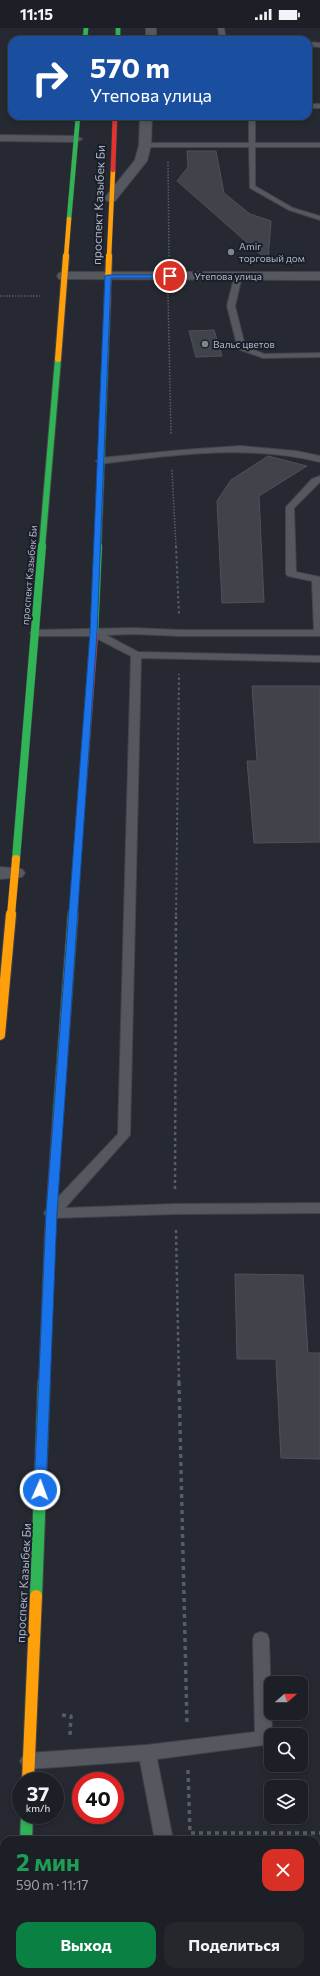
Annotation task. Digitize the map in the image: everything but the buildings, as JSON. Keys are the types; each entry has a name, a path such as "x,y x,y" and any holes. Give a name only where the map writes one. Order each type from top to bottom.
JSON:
{"street":[{"name":"проспект Казыбек Би","path":"0,1035 8,873 35,632 78,120"},
{"name":"проспект Казыбек Би","path":"28,1772 52,1213 94,633 115,120"},
{"path":"111,198 141,161 145,145 146,120"},
{"path":"0,138 76,139"},
{"name":"Утепова улица","path":"64,276 320,276"},
{"path":"26,1836 27,1824"}],"lane":[{"path":"252,120 252,187 291,209 320,218"},
{"path":"145,145 320,145"},
{"path":"238,276 231,306 241,347 263,356 320,355"},
{"path":"100,461 171,453 243,449 302,453 320,459"},
{"path":"35,632 94,633 133,631 180,633 319,633 318,579 291,574 290,507 315,481 320,479"},
{"path":"94,633 136,655 320,659"},
{"path":"52,1213 124,1135 136,655"},
{"path":"52,1213 175,1209 320,1208"},
{"path":"29,1761 147,1753 264,1738 261,1639"},
{"path":"147,1753 163,1836"}],"path":[{"path":"168,145 170,276 168,296 171,453 180,633"},
{"path":"0,296 62,296"},
{"path":"180,656 176,837 175,1209 190,1833 320,1833"}],"traffic: fast":[{"path":"85,36 86,28"},
{"path":"118,28 118,36"},
{"path":"69,219 78,120"},
{"path":"94,635 107,312"},
{"path":"16,859 58,359"},
{"path":"58,1115 79,832"},
{"path":"36,1596 50,1232"},
{"path":"26,1836 27,1824"}],"traffic: slow":[{"path":"107,312 113,170"},
{"path":"58,359 69,219"},
{"path":"0,1035 16,859"},
{"path":"28,1772 36,1596"}],"traffic: jam":[{"path":"113,170 115,120"},
{"path":"79,832 94,635"},
{"path":"50,1232 58,1115"}],"place":[{"name":"Amir торговый дом","path":"231,252"},
{"name":"Вальс цветов","path":"205,344"}],"route":[{"path":"40,1490 52,1213 94,633 108,276 170,276"}]}
